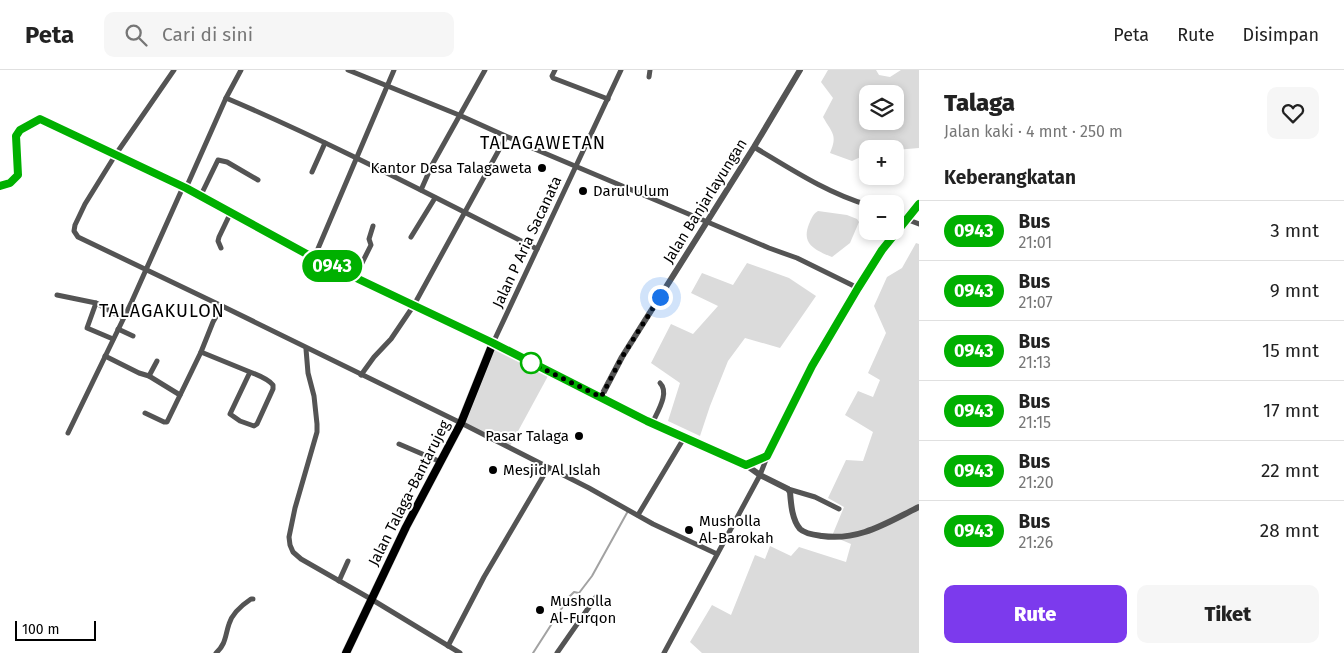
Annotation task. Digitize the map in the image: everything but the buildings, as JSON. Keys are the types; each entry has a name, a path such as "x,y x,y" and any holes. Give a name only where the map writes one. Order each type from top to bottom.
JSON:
{"main road":[{"path":"0,186 10,183 18,175 16,136 18,132 40,119 116,154 231,212 314,258 493,343 652,424 746,465 767,456 812,366 858,288 882,250 919,204"},
{"name":"Jalan Talaga-Bantarujeg","path":"348,652 406,527 460,423 493,343"}],"street":[{"path":"174,70 116,154 85,204 74,225 74,231 78,237 460,423 717,554"},
{"path":"68,433 241,70"},
{"path":"348,70 388,85 506,137 769,248 797,258 858,288"},
{"path":"314,258 394,70"},
{"path":"421,190 432,165 485,70"},
{"path":"555,70 553,78 608,100"},
{"name":"Jalan P Aria Sacanata","path":"493,343 621,70"},
{"path":"649,77 650,70"},
{"name":"Jalan Banjarlayungan","path":"601,397 622,357 754,147 798,71"},
{"path":"226,98 403,180 537,249"},
{"path":"361,375 374,357 391,339 414,306 506,137"},
{"path":"312,172 326,143"},
{"path":"754,147 829,191 859,202"},
{"path":"200,197 215,163 220,160 258,180"},
{"path":"411,237 435,198"},
{"path":"221,248 218,240 231,212"},
{"path":"906,220 919,224"},
{"path":"355,277 371,245 370,239 373,226"},
{"path":"57,295 96,303 123,318"},
{"path":"96,303 87,328 113,339"},
{"path":"145,413 166,422 222,306"},
{"path":"118,330 133,336"},
{"path":"306,348 308,373 316,408 317,432 295,508 289,537 293,552 301,559 371,599 448,646 453,651 460,653"},
{"path":"201,352 250,372 272,383 273,385 257,424 254,426 230,414 250,372"},
{"path":"105,356 149,376 180,395"},
{"path":"149,376 157,361"},
{"path":"652,424 664,394 664,386 660,383"},
{"path":"638,515 684,438"},
{"path":"399,444 441,462"},
{"path":"664,653 760,474 767,456"},
{"path":"746,465 788,489 839,509"},
{"path":"448,646 484,577 548,468"},
{"path":"788,489 794,518 799,528 807,533 824,536 844,537 862,534 919,507"},
{"path":"339,582 348,561"},
{"path":"557,653 596,596"},
{"path":"216,653 226,640 229,622 233,616 242,606 253,599"}],"shaded area":[{"path":"828,70 876,70 879,75 890,77 901,70 919,70 919,148 904,149 904,140 859,140 859,158 852,161 830,153 834,138 823,117 833,98 821,82"},
{"path":"818,211 847,215 857,219 859,222 850,243 832,257 815,249 808,241 807,231 813,215"},
{"path":"916,243 919,244 919,653 702,653 690,642 712,605 731,615 755,555 765,559 770,546 791,556 799,547 846,562 851,544 832,536 844,507 828,498 846,460 863,461 873,432 845,415 858,391 873,397 880,380 868,373 886,333 874,306 887,277 902,268"},
{"path":"747,263 789,278 816,296 780,348 745,338 728,361 700,436 668,421 680,383 651,363 671,324 693,334 718,306 691,293 702,273 733,285"},
{"path":"494,345 548,376 510,446 457,421"}],"waterway":[{"path":"533,653 569,597 574,592 579,593 592,576 628,511"}],"bus line":[{"name":"0943","path":"0,186 10,183 18,175 16,144 18,132 40,119 186,188 314,258 493,343 647,421 746,465 767,456 812,366 858,288 882,250 919,204"}],"place":[{"name":"Kantor Desa Talagaweta","path":"542,168"},
{"name":"Darul Ulum","path":"583,191"},
{"name":"Pasar Talaga","path":"579,436"},
{"name":"Mesjid Al Islah","path":"493,470"},
{"name":"Musholla Al-Barokah","path":"689,530"},
{"name":"Musholla Al-Furqon","path":"540,610"}],"district":[{"name":"TALAGAWETAN","path":"543,143"},
{"name":"TALAGAKULON","path":"162,311"}],"route":[{"path":"531,363 527,361 601,397 622,357 660,297"}]}
